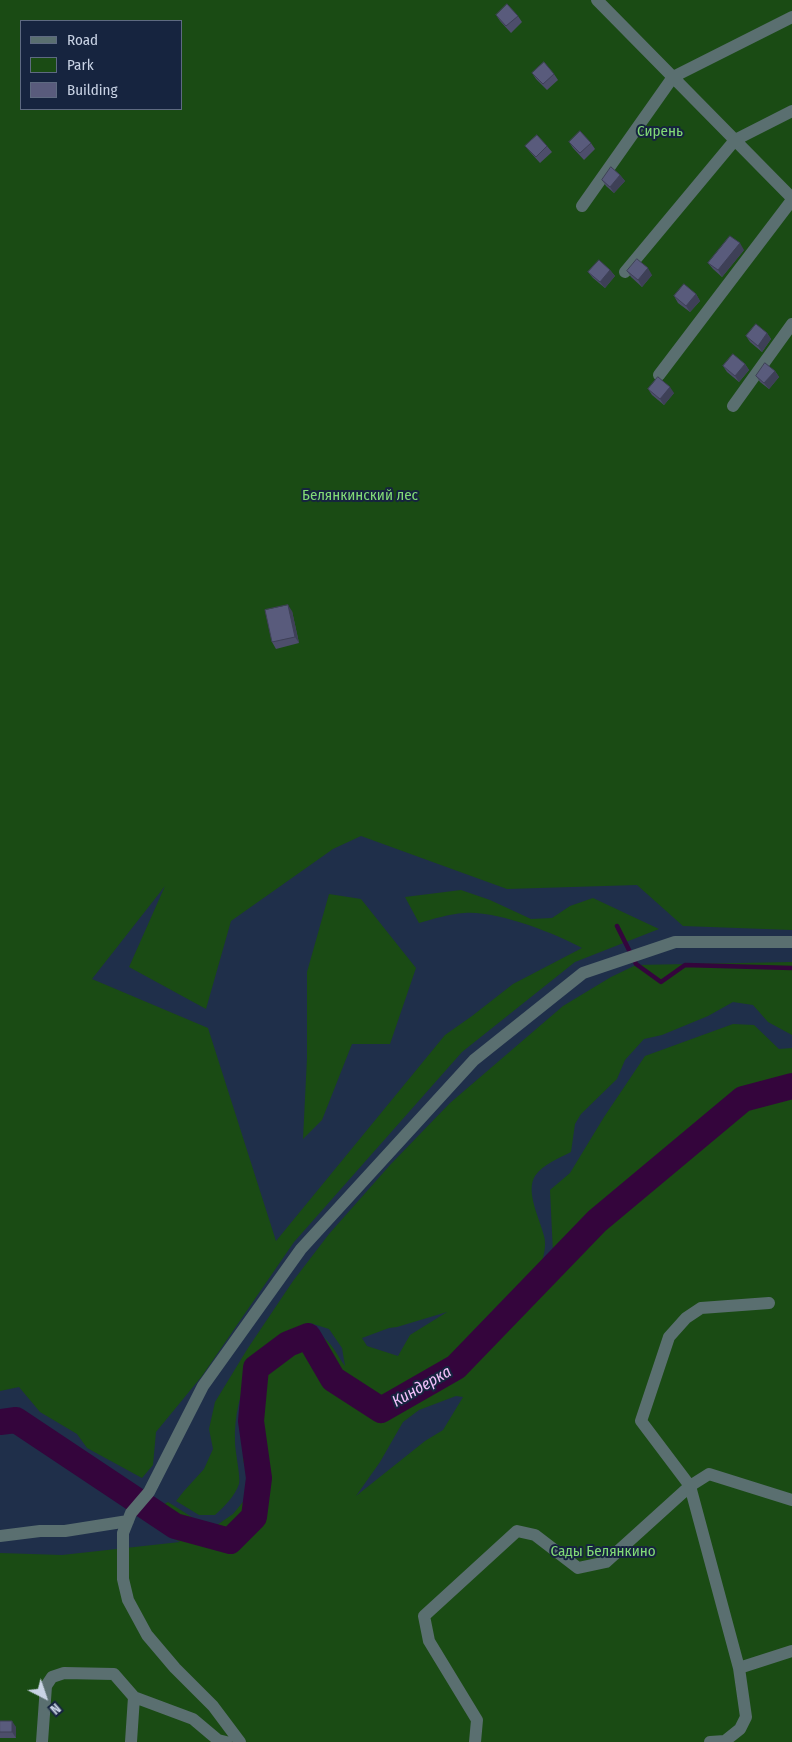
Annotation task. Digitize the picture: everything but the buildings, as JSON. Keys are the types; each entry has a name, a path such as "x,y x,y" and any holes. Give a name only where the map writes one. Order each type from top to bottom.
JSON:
{"street":[{"path":"597,0 792,199 659,375"},
{"path":"582,206 673,77 792,16"},
{"path":"625,272 734,140 792,111"},
{"path":"733,406 792,324"},
{"path":"240,1742 213,1706 175,1668 147,1635 128,1600 123,1579 123,1533 130,1517 149,1492 203,1386 302,1249 474,1060 583,973 674,942 792,942"},
{"path":"710,1742 724,1741 740,1729 746,1717 739,1668 690,1486 641,1421 669,1337 686,1318 700,1308 769,1303"},
{"path":"475,1742 477,1720 429,1641 424,1616 517,1531 535,1535 578,1568 606,1562 690,1486 709,1474 792,1500"},
{"path":"0,1536 40,1530 65,1531 130,1517"},
{"path":"739,1668 792,1651"},
{"path":"42,1742 46,1686 52,1677 64,1673 114,1674 134,1697 193,1720 218,1740 226,1742"},
{"path":"131,1742 134,1697"}],"green space":[{"name":"Белянкинский лес","path":"0,0 792,0 792,930 683,926 637,885 507,889 361,836 333,849 231,921 206,1009 129,967 165,886 92,979 208,1028 276,1241 445,1035 513,984 582,948 541,930 492,915 464,913 419,923 405,897 461,890 490,900 531,919 552,918 570,906 593,898 659,929 575,962 462,1052 294,1242 202,1376 156,1432 153,1465 142,1478 87,1448 77,1434 40,1412 19,1387 0,1391"},
{"path":"329,894 361,899 416,968 390,1044 352,1044 322,1120 303,1139 307,1058 307,972"},
{"name":"Сады Белянкино","path":"792,962 792,1035 768,1022 753,1005 733,1002 708,1016 662,1035 644,1039 625,1060 617,1079 581,1114 575,1124 571,1152 542,1168 535,1176 532,1182 532,1198 545,1240 541,1266 553,1253 550,1190 570,1173 604,1117 645,1056 733,1024 754,1025 779,1049 792,1048 792,1742 0,1742 0,1553 62,1555 180,1542 165,1534 150,1518 159,1507 168,1502 198,1521 217,1525 233,1514 247,1497 250,1481 243,1460 244,1409 252,1368 241,1394 237,1413 235,1442 239,1484 235,1493 215,1515 199,1515 176,1501 204,1469 213,1449 209,1429 215,1402 248,1348 293,1281 329,1234 390,1165 450,1103 563,1006 611,977 636,965","holes":["447,1312 410,1335 398,1356 367,1346 362,1338 389,1328","310,1323 329,1329 342,1348 345,1366 327,1341 315,1333 297,1335 254,1364 257,1358 270,1346","456,1396 463,1397 443,1430 425,1441 356,1496 380,1462 403,1422 419,1410"]}],"waterway":[{"path":"617,926 636,964 661,982 685,965 792,968"},
{"name":"Киндерка","path":"0,1422 16,1420 175,1526 230,1541 254,1517 259,1478 251,1421 256,1368 288,1344 308,1336 333,1379 381,1410 456,1367 597,1221 743,1099 792,1086"}],"park label":[{"name":"Сирень","path":"660,132"}]}
